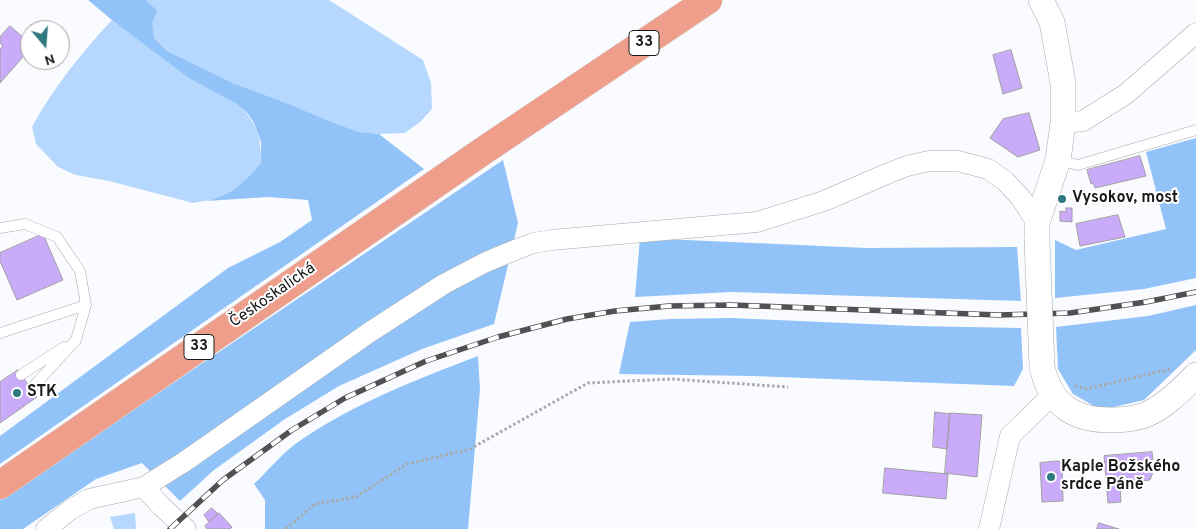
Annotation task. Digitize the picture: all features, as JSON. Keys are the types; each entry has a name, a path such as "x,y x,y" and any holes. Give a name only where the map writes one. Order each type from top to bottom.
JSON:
{"main road":[{"name":"Českoskalická","path":"0,485 482,151 708,0"}],"street":[{"path":"1041,0 1052,22 1063,83 1063,123 1058,160 1037,231 1047,380 1059,403 1081,417 1096,420 1128,419 1145,415 1170,400 1187,371"},
{"path":"1063,123 1084,121 1126,94 1196,33"},
{"path":"46,529 70,510 89,499 144,487 184,462 370,332 444,284 486,262 533,244 552,240 757,222 824,201 907,166 929,161 958,161 988,169 1005,181 1021,198 1037,231"},
{"path":"989,529 1010,436 1047,380"},
{"path":"144,487 160,506 186,529"}],"lane":[{"path":"1058,160 1078,165 1196,130"},
{"path":"0,228 25,224 56,237 80,271 86,305 76,340 31,390"},
{"path":"0,334 86,305"},
{"path":"21,375 76,340"}],"path":[{"path":"1047,380 1086,388 1187,371"},
{"path":"286,529 315,504 356,497 407,464 470,450 588,382 671,379 788,387"}],"shaded area":[{"path":"88,0 146,0 157,11 152,23 154,38 167,51 233,83 332,122 359,132 379,134 424,169 0,464 0,436 228,268 280,242 312,220 308,200 268,197 206,201 224,195 237,187 261,163 261,142 254,123 248,114 237,104 189,78"},
{"path":"146,0 329,0 423,60 431,83 432,109 420,122 405,133 379,134 359,132 332,122 233,83 167,51 154,38"},
{"path":"112,20 237,104 253,123 259,137 261,163 239,187 219,198 193,203 109,181 76,175 58,167 36,144 32,127 49,98"},
{"path":"1196,138 1196,278 1144,289 1055,298 1055,240 1076,250 1166,229 1146,152"},
{"path":"503,160 518,223 494,324 422,349 339,386 285,419 214,470 180,501 142,463 96,479 23,529 0,529 0,500"},
{"path":"640,238 867,248 1017,247 1021,301 731,292 635,297"},
{"path":"1196,305 1196,350 1144,400 1101,410 1073,394 1058,369 1056,327 1148,316"},
{"path":"731,318 914,326 1021,328 1023,369 1014,386 752,376 619,374 630,322"},
{"path":"478,356 480,389 468,529 265,529 265,500 254,484 295,444 343,414 365,403"},
{"path":"135,513 136,529 114,529 110,517"}],"building":[{"path":"10,26 20,34 20,60 0,83 0,49 3,46 0,43 0,37"},
{"path":"1011,50 1022,88 1003,94 993,55"},
{"path":"1029,113 1040,150 1018,157 990,138 1003,119"},
{"path":"1140,156 1146,176 1095,188 1093,183 1091,184 1087,170"},
{"path":"1066,208 1072,208 1072,222 1060,221 1060,211 1066,212"},
{"path":"1118,215 1125,237 1080,246 1076,224"},
{"path":"43,234 63,280 17,300 0,261 0,253"},
{"name":"STK","path":"18,370 37,397 0,423 0,382"},
{"path":"935,412 950,414 947,449 933,447"},
{"path":"950,413 982,415 977,477 945,473"},
{"path":"1152,452 1154,469 1150,480 1140,481 1140,484 1120,486 1121,502 1108,503 1104,456"},
{"name":"Kaple Božského srdce Páně","path":"1062,462 1063,501 1042,502 1040,463"},
{"path":"885,468 948,474 946,499 883,493"},
{"path":"212,508 218,514 209,522 204,515"},
{"path":"219,513 232,527 230,529 207,529 205,526"},
{"path":"1099,523 1119,529 1097,529"}],"railway":[{"path":"170,529 223,480 292,430 345,398 426,361 498,337 567,319 615,311 669,306 731,305 999,315 1070,313 1146,302 1196,292"}],"place":[{"name":"Vysokov, most","path":"1062,199"},
{"name":"STK","path":"17,393"},
{"name":"Kaple Božského srdce Páně","path":"1051,477"}]}
